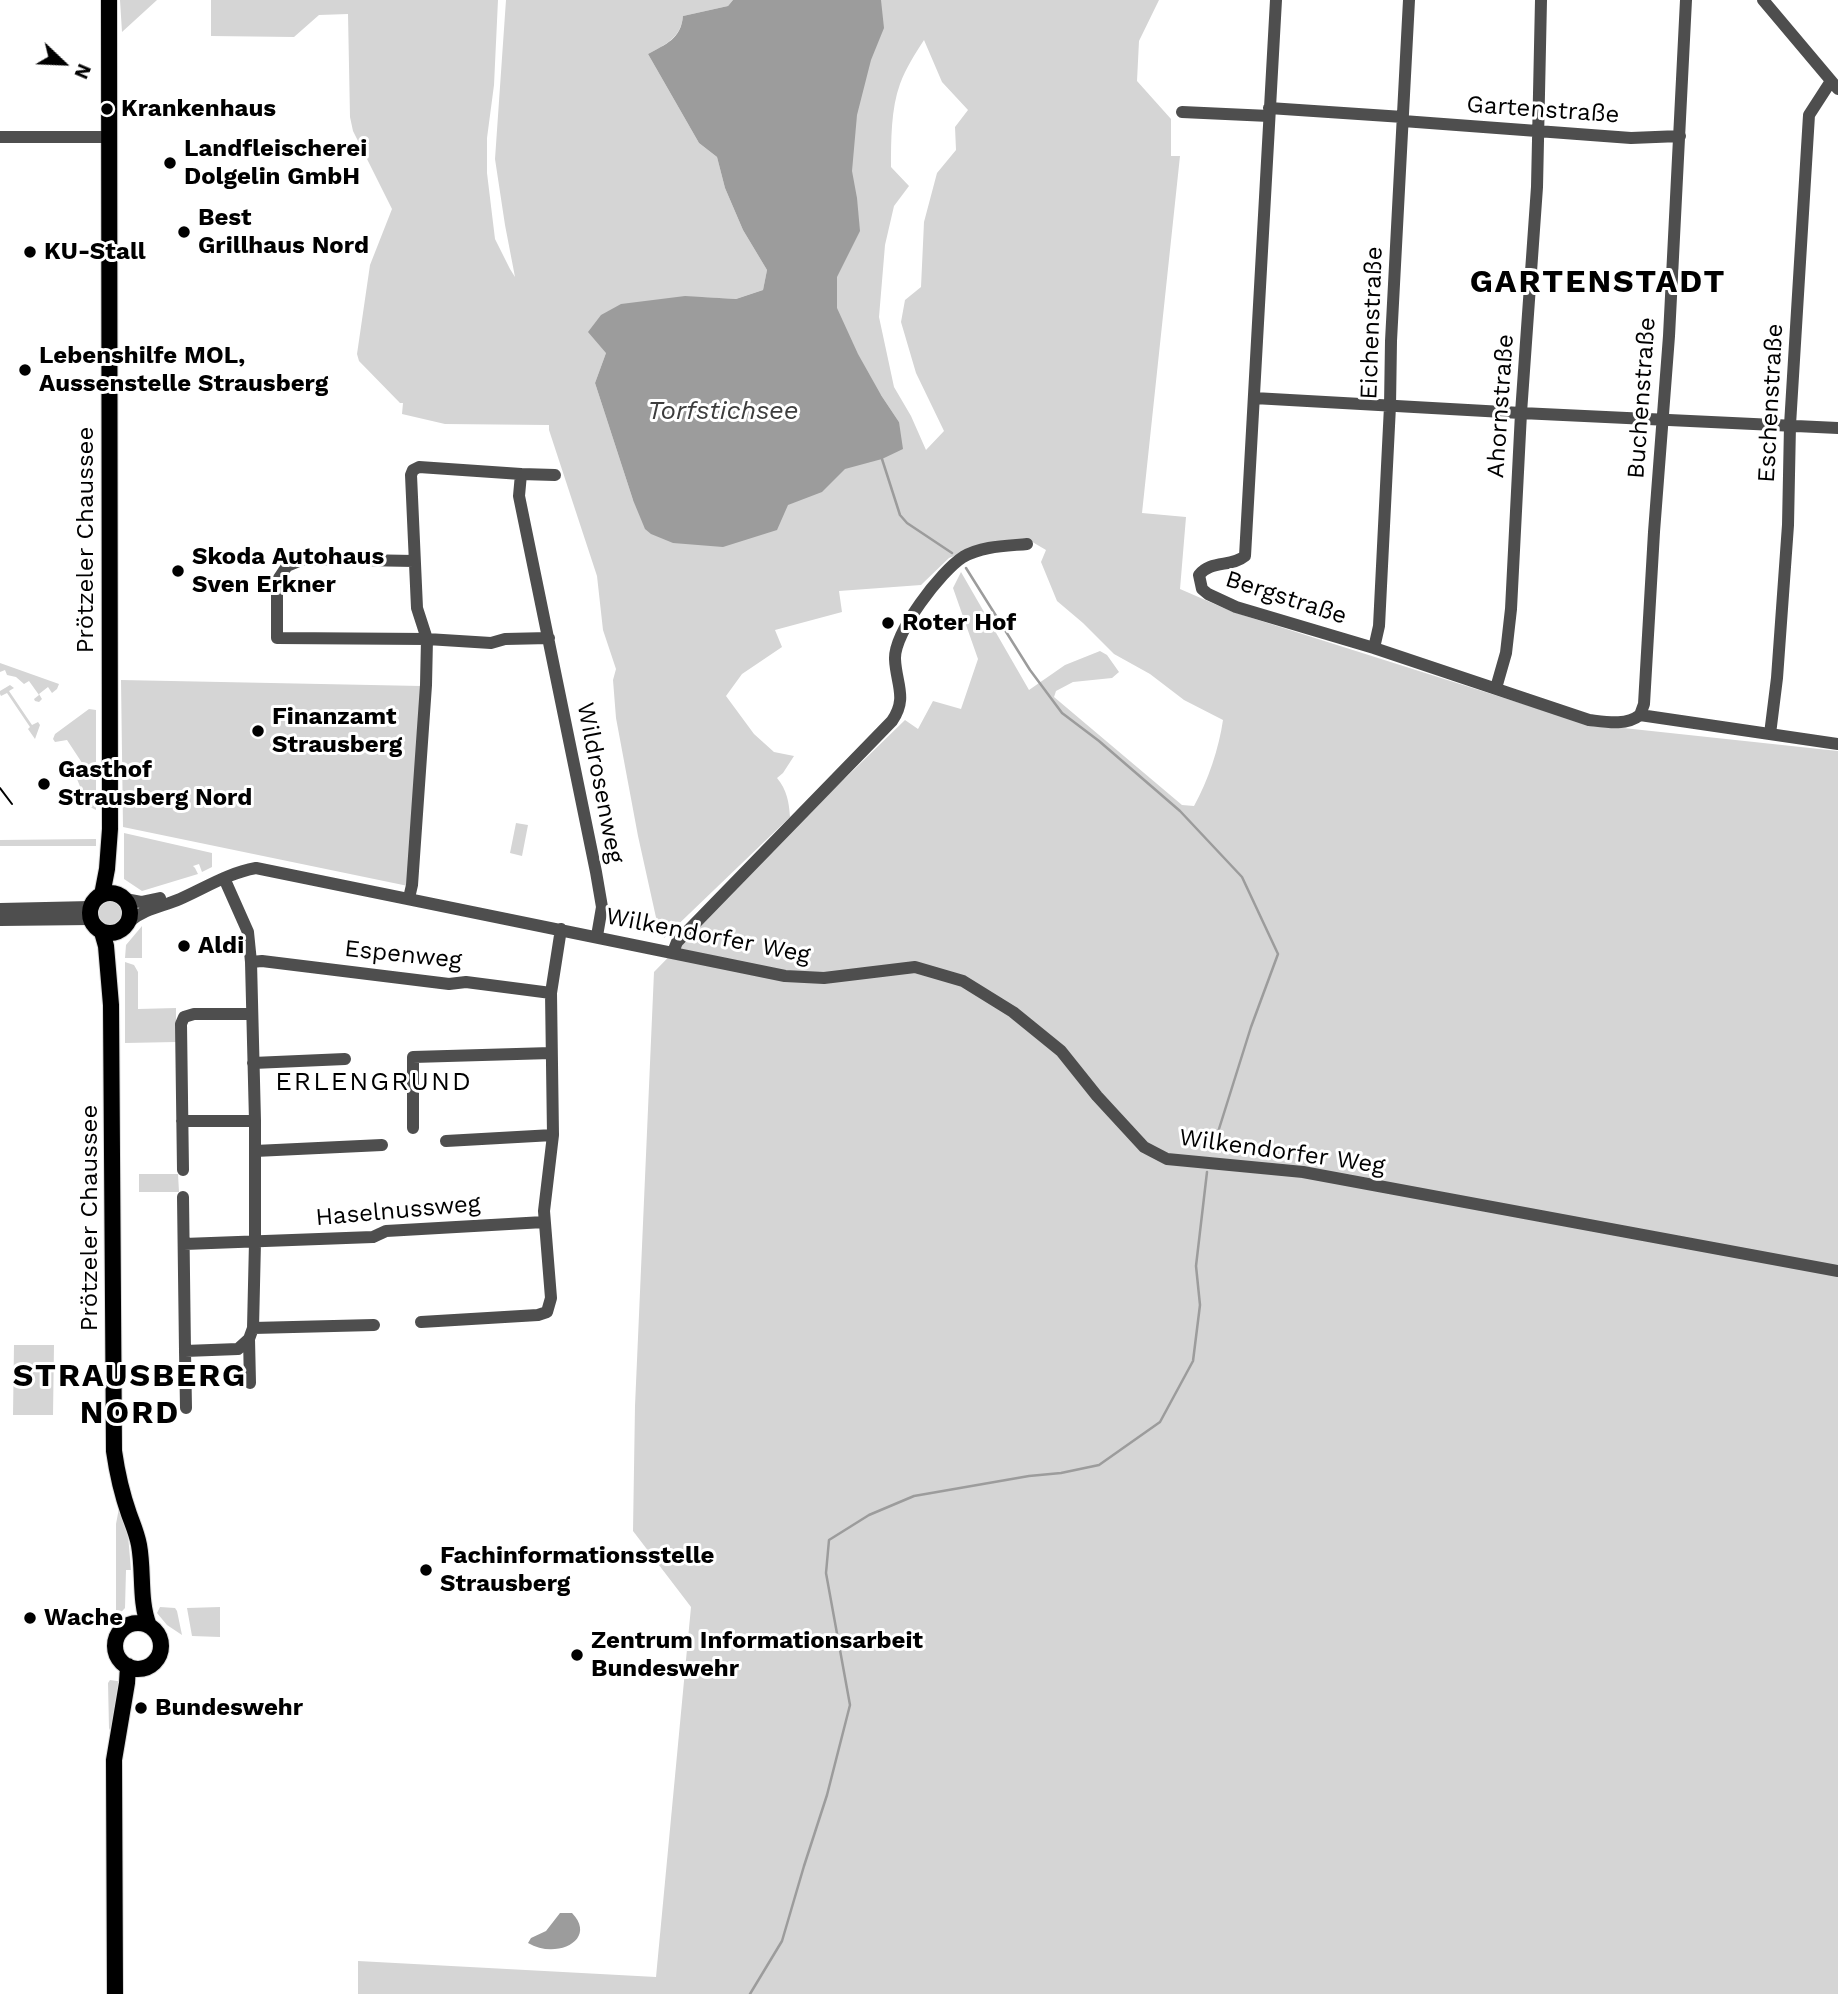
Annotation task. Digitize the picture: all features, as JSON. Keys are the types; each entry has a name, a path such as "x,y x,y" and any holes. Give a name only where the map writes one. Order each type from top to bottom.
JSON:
{"main road":[{"name":"Prötzeler Chaussee","path":"95,907 107,869 110,828 108,0"},
{"name":"Prötzeler Chaussee","path":"110,828 114,870 130,909 116,950 111,1005"},
{"path":"123,897 110,893 95,907 94,925 102,932 111,934 124,926"},
{"name":"Prötzeler Chaussee","path":"102,932 106,946 111,1005 114,1451 117,1472 137,1534 142,1565 144,1611 149,1626 159,1638 160,1649 153,1662 136,1667 127,1683 114,1760 115,1994"},
{"name":"Prötzeler Chaussee","path":"129,1513 134,1576 133,1614 129,1625 119,1633 115,1644 116,1654 136,1667"},
{"path":"129,1625 138,1623 149,1626"}],"street":[{"name":"Bergstraße","path":"1276,0 1245,556 1241,560 1213,565 1202,571 1199,575 1202,589 1236,607 1374,648 1589,720 1623,722 1640,715 1838,744"},
{"name":"Eichenstraße","path":"1374,648 1379,626 1409,0"},
{"name":"Ahornstraße","path":"1496,688 1506,653 1511,609 1537,187 1541,0"},
{"name":"Buchenstraße","path":"1640,715 1644,704 1668,336 1686,0"},
{"path":"1763,0 1835,85"},
{"name":"Eschenstraße","path":"1770,734 1777,678 1788,525 1790,425 1809,115 1835,85"},
{"name":"Gartenstraße","path":"1182,112 1269,112 1403,119 1631,138 1680,136"},
{"path":"0,137 107,137"},
{"path":"1254,398 1838,428"},
{"path":"410,898 423,737 427,639 417,608 411,475 413,470 419,467 555,475"},
{"name":"Wildrosenweg","path":"521,474 520,496 602,907 597,936"},
{"path":"673,952 677,942 900,710 901,696 894,657 905,629 925,596 963,557 997,546 1027,544"},
{"path":"414,561 304,559 287,566 277,581 277,638 427,639 491,643 505,639 549,638"},
{"name":"Wilkendorfer Weg","path":"124,926 143,911 256,868 785,976 824,978 915,967 963,981 1013,1012 1061,1051 1097,1096 1144,1147 1167,1159 1303,1172 1838,1271"},
{"path":"224,878 248,932 251,962 256,1242 250,1383"},
{"name":"Wilkendorfer Weg","path":"123,897 146,901 201,888"},
{"path":"0,909 95,907"},
{"path":"0,920 95,907"},
{"path":"421,1322 538,1315 547,1312 551,1298 544,1222 553,1135 551,993 561,929"},
{"name":"Espenweg","path":"251,962 262,961 449,984 466,982 551,993"},
{"path":"183,1170 181,1024 184,1017 194,1014 252,1014"},
{"path":"413,1128 413,1057 551,1053"},
{"path":"253,1063 345,1059"},
{"path":"182,1121 255,1121"},
{"path":"446,1141 553,1135"},
{"path":"255,1151 382,1146"},
{"path":"183,1196 186,1408"},
{"name":"Haselnussweg","path":"184,1244 373,1237 386,1231 544,1222"},
{"path":"185,1351 238,1349 251,1334 374,1325"}],"shaded area":[{"path":"120,0 157,0 122,32"},
{"path":"211,0 498,0 494,85 487,138 487,173 495,239 515,277 495,159 506,0 733,0 728,6 683,16 676,35 648,54 699,143 717,157 725,188 743,230 767,270 763,290 736,299 699,297 606,353 595,383 633,500 787,505 899,422 881,395 861,391 829,368 856,0 1159,0 1139,41 1137,81 1171,119 1171,156 1180,156 1142,513 1186,517 1180,589 1233,612 1586,724 1838,751 1838,1994 358,1994 358,1961 656,1977 691,1607 633,1531 635,1406 654,972 795,827 905,720 918,729 933,701 961,709 978,659 953,588 961,572 1029,690 1065,665 1100,651 1107,655 1119,672 1112,678 1073,682 1056,691 1054,697 1182,805 1194,806 1199,796 1219,742 1223,720 1184,700 1150,674 1114,654 1057,601 1041,562 1046,550 1029,540 972,549 949,558 921,585 839,591 842,612 775,630 782,647 742,674 726,696 754,734 774,752 794,756 777,778 787,796 790,817 664,938 659,931 638,836 616,718 613,680 616,669 603,630 597,576 549,425 445,424 402,414 403,403 359,361 357,354 370,265 392,209 353,131 350,117 348,14 319,15 294,37 211,36","holes":["924,40 942,82 968,110 955,127 956,150 937,173 924,222 921,287 905,300 901,322 916,373 944,431 926,450 894,387 879,317 885,245 894,206 909,186 891,167 895,103 905,72"]},
{"path":"0,663 59,684 57,689 52,693 48,687 39,694 42,699 35,701 39,695 29,681 24,684 16,677 7,675 5,670 0,672"},
{"path":"121,680 421,686 408,886 123,827"},
{"path":"10,685 14,688 9,691 32,725 38,722 40,725 35,739 7,693 1,696 0,694 0,691"},
{"path":"89,709 96,710 96,810 88,806 77,779 90,775 67,740 55,742 53,739 55,734"},
{"path":"516,823 528,825 522,856 510,853"},
{"path":"124,833 212,853 212,867 202,872 199,864 193,866 198,874 142,891 124,879"},
{"path":"96,839 96,846 0,846 0,840"},
{"path":"111,899 121,903 125,913 121,923 111,927 101,923 97,913 101,903"},
{"path":"142,926 142,958 125,958 126,945"},
{"path":"125,962 134,965 138,972 138,1009 176,1008 176,1042 125,1043"},
{"path":"139,1174 178,1174 179,1192 139,1192"},
{"path":"14,1345 54,1345 53,1415 13,1415"},
{"path":"119,1508 128,1535 131,1570 126,1570 125,1608 112,1622 116,1611 116,1524"},
{"path":"160,1607 175,1608 182,1635 167,1625 157,1613"},
{"path":"220,1607 220,1637 192,1636 187,1608"},
{"path":"110,1680 124,1682 114,1740 109,1728"}],"water":[{"name":"Torfstichsee","path":"733,0 881,0 884,28 871,60 857,115 852,171 860,231 837,277 837,308 858,354 899,422 903,449 882,459 845,469 822,492 788,505 777,530 723,547 673,543 645,529 595,383 606,353 588,332 601,315 621,304 685,296 736,299 763,290 767,270 743,230 725,188 717,157 699,143 648,54 676,35 683,16 728,6"},
{"path":"560,1913 572,1913 579,1923 577,1939 561,1948 550,1949 528,1943 531,1938 546,1931"}],"waterway":[{"path":"882,459 900,515 907,523 952,553"},
{"path":"966,568 1030,670 1062,713 1180,811 1242,877 1278,954 1251,1027 1213,1148"},
{"path":"750,1994 782,1941 827,1795 850,1705 826,1573 829,1540 869,1515 914,1496 1099,1465 1160,1422 1193,1361 1200,1305 1196,1266 1207,1172"}],"tram line":[{"path":"0,788 12,804"}],"place":[{"name":"Krankenhaus","path":"107,109"},
{"name":"Landfleischerei Dolgelin GmbH","path":"170,163"},
{"name":"Best Grillhaus Nord","path":"184,232"},
{"name":"KU-Stall","path":"30,252"},
{"name":"Lebenshilfe MOL, Aussenstelle Strausberg","path":"25,370"},
{"name":"Skoda Autohaus Sven Erkner","path":"178,571"},
{"name":"Roter Hof","path":"888,623"},
{"name":"Finanzamt Strausberg","path":"258,731"},
{"name":"Gasthof Strausberg Nord","path":"44,784"},
{"name":"Aldi","path":"184,946"},
{"name":"Fachinformationsstelle Strausberg","path":"426,1570"},
{"name":"Wache","path":"30,1618"},
{"name":"Zentrum Informationsarbeit Bundeswehr","path":"577,1655"},
{"name":"Bundeswehr","path":"141,1708"}],"district":[{"name":"GARTENSTADT","path":"1598,283"},
{"name":"ERLENGRUND","path":"374,1082"},
{"name":"STRAUSBERG NORD","path":"130,1396"}]}
